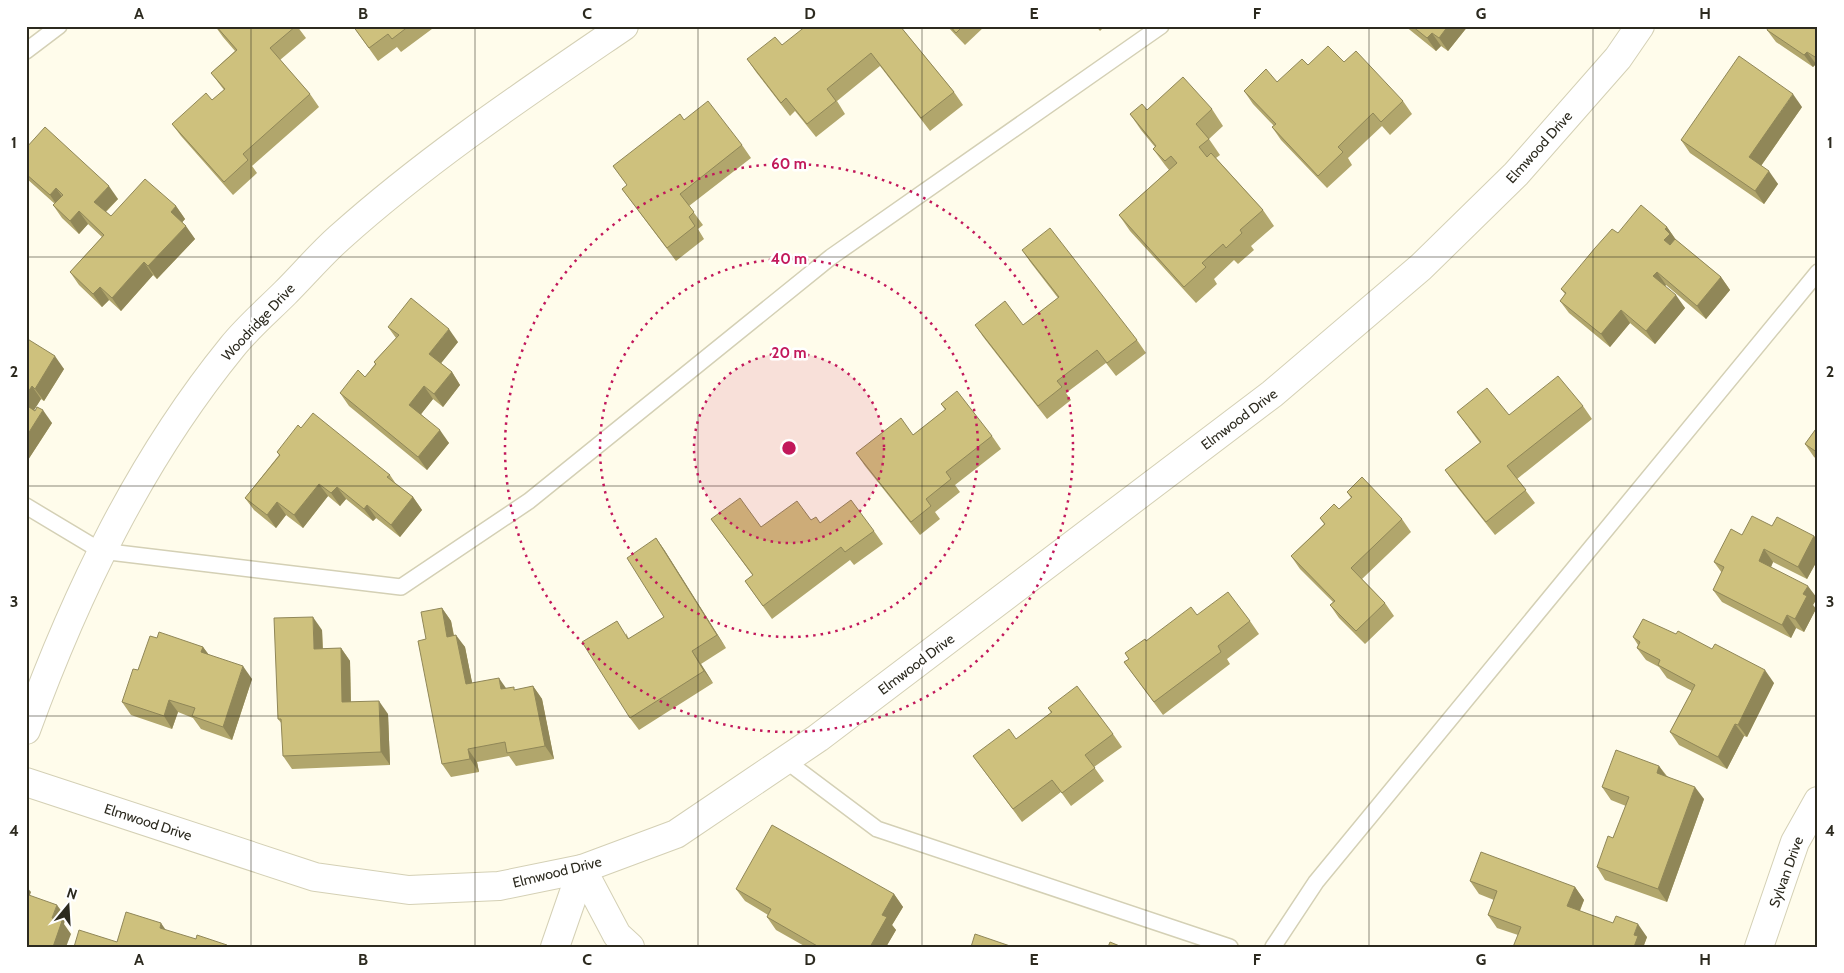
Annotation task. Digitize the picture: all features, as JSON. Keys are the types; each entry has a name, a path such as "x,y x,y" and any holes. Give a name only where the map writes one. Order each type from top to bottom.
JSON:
{"street":[{"name":"Woodridge Drive","path":"26,730 47,673 100,552 160,445 233,346 331,246 416,173 510,104 624,26"},
{"name":"Elmwood Drive","path":"26,782 315,877 409,890 499,886 582,869 676,834 826,732 1272,394 1413,274 1516,174 1618,58 1640,26"},
{"name":"Sylvan Drive","path":"1759,947 1795,842 1818,801"},
{"path":"555,947 582,869"},
{"path":"582,869 617,935 630,947"}],"lane":[{"path":"26,51 59,26"},
{"path":"26,506 100,552 401,587 529,501 831,257 1162,26"},
{"path":"1274,947 1316,882 1818,272"},
{"path":"785,760 876,829 1230,947"}],"building":[{"path":"216,26 296,26 270,48 310,94 243,154 248,160 224,182 172,124 206,93 212,100 225,89 211,73 237,50"},
{"path":"353,26 409,26 392,39 388,34 369,48"},
{"path":"806,26 900,26 954,92 921,118 871,53 827,89 836,101 807,124 786,98 781,103 747,59 775,37 782,45"},
{"path":"950,26 963,26 956,33"},
{"path":"1412,26 1448,26 1439,38 1432,33 1427,38"},
{"path":"1769,26 1818,26 1818,53 1815,57 1807,52 1804,55 1767,30"},
{"path":"1328,46 1344,62 1356,51 1403,101 1381,122 1373,113 1338,147 1343,152 1318,176 1272,127 1276,124 1244,91 1266,69 1277,82 1302,59 1308,65"},
{"path":"1739,56 1793,94 1749,157 1769,171 1755,191 1681,140"},
{"path":"1183,77 1212,109 1196,124 1209,139 1199,147 1207,157 1211,153 1263,210 1240,230 1242,233 1226,248 1223,244 1202,263 1206,267 1184,287 1119,215 1177,163 1171,156 1165,161 1153,149 1156,146 1130,114 1142,104 1147,110"},
{"path":"708,101 742,145 680,194 694,212 689,217 695,226 667,248 622,189 627,185 613,166 680,114 684,120"},
{"path":"45,127 109,186 94,202 111,216 145,179 176,206 171,212 186,226 148,266 144,262 112,298 100,287 93,294 70,272 104,235 79,211 70,221 53,205 63,195 56,188 50,195 26,174 26,148"},
{"path":"1641,205 1667,227 1665,229 1670,234 1664,240 1670,245 1675,239 1721,277 1697,306 1657,272 1653,276 1676,295 1646,331 1621,310 1601,334 1560,301 1566,293 1561,289 1612,229 1618,233"},
{"path":"1050,228 1137,340 1107,363 1097,350 1057,381 1062,387 1038,406 975,325 1005,301 1023,325 1059,297 1022,250"},
{"path":"411,298 449,329 429,354 452,372 434,394 424,386 409,405 440,430 418,457 340,393 358,370 365,377 376,364 374,362 399,335 388,327"},
{"path":"26,338 55,356 35,389 32,386 26,395"},
{"path":"1558,376 1583,406 1507,466 1526,490 1486,522 1445,470 1481,442 1457,412 1487,388 1509,415"},
{"path":"957,391 992,436 946,472 951,479 926,499 931,506 911,522 856,453 901,418 913,435 946,409 941,404"},
{"path":"26,405 35,411 37,407 43,410 26,437"},
{"path":"313,413 390,475 387,477 413,497 391,525 367,505 364,509 337,487 331,493 319,484 294,515 277,502 267,515 245,498 280,455 277,452 298,425 301,428"},
{"path":"1818,426 1818,453 1805,444"},
{"path":"1362,477 1402,519 1351,568 1385,603 1356,631 1330,605 1335,601 1291,556 1325,524 1320,518 1334,504 1339,509 1352,497 1347,492"},
{"path":"740,498 761,527 797,501 811,520 816,517 820,523 851,500 874,531 845,552 841,547 763,606 745,581 753,575 711,519"},
{"path":"1752,516 1772,526 1777,517 1814,536 1798,567 1764,549 1759,561 1808,586 1803,594 1807,596 1795,619 1787,615 1782,625 1713,590 1724,567 1714,562 1731,529 1742,535"},
{"path":"656,538 717,635 692,651 704,671 630,718 582,642 617,621 628,639 664,617 627,558"},
{"path":"1228,592 1250,621 1218,646 1221,652 1154,702 1124,662 1129,659 1125,653 1145,639 1146,641 1191,607 1197,615"},
{"path":"442,608 447,637 456,635 466,684 499,678 501,689 514,687 514,690 533,686 545,746 507,753 505,742 468,749 470,759 442,764 418,641 426,639 421,612"},
{"path":"313,617 314,649 341,648 342,702 379,701 381,752 283,756 281,719 278,719 274,618"},
{"path":"1643,619 1676,634 1678,631 1712,649 1715,644 1765,670 1738,725 1735,724 1718,757 1670,732 1695,685 1658,665 1660,660 1637,648 1640,642 1633,637"},
{"path":"159,632 203,647 201,652 243,666 223,727 192,716 195,708 169,700 164,716 122,702 133,669 138,670 150,636 157,638"},
{"path":"1077,686 1113,734 1085,755 1095,768 1062,793 1052,780 1013,809 973,756 1009,729 1016,739 1052,712 1048,708"},
{"path":"1616,750 1659,766 1657,773 1695,787 1658,889 1597,867 1608,836 1613,838 1629,797 1602,787"},
{"path":"772,825 894,894 882,915 887,917 870,947 819,947 767,917 771,909 736,889"},
{"path":"1481,852 1575,887 1567,906 1613,923 1616,916 1638,924 1634,935 1638,936 1634,947 1513,947 1521,927 1488,915 1497,891 1470,881"},
{"path":"26,894 57,905 52,918 62,921 53,947 26,947"},
{"path":"126,912 161,923 160,928 196,939 197,935 227,945 226,947 74,947 79,930 117,942"},
{"path":"975,934 1013,947 971,947"},
{"path":"1110,942 1122,947 1108,947"}]}
